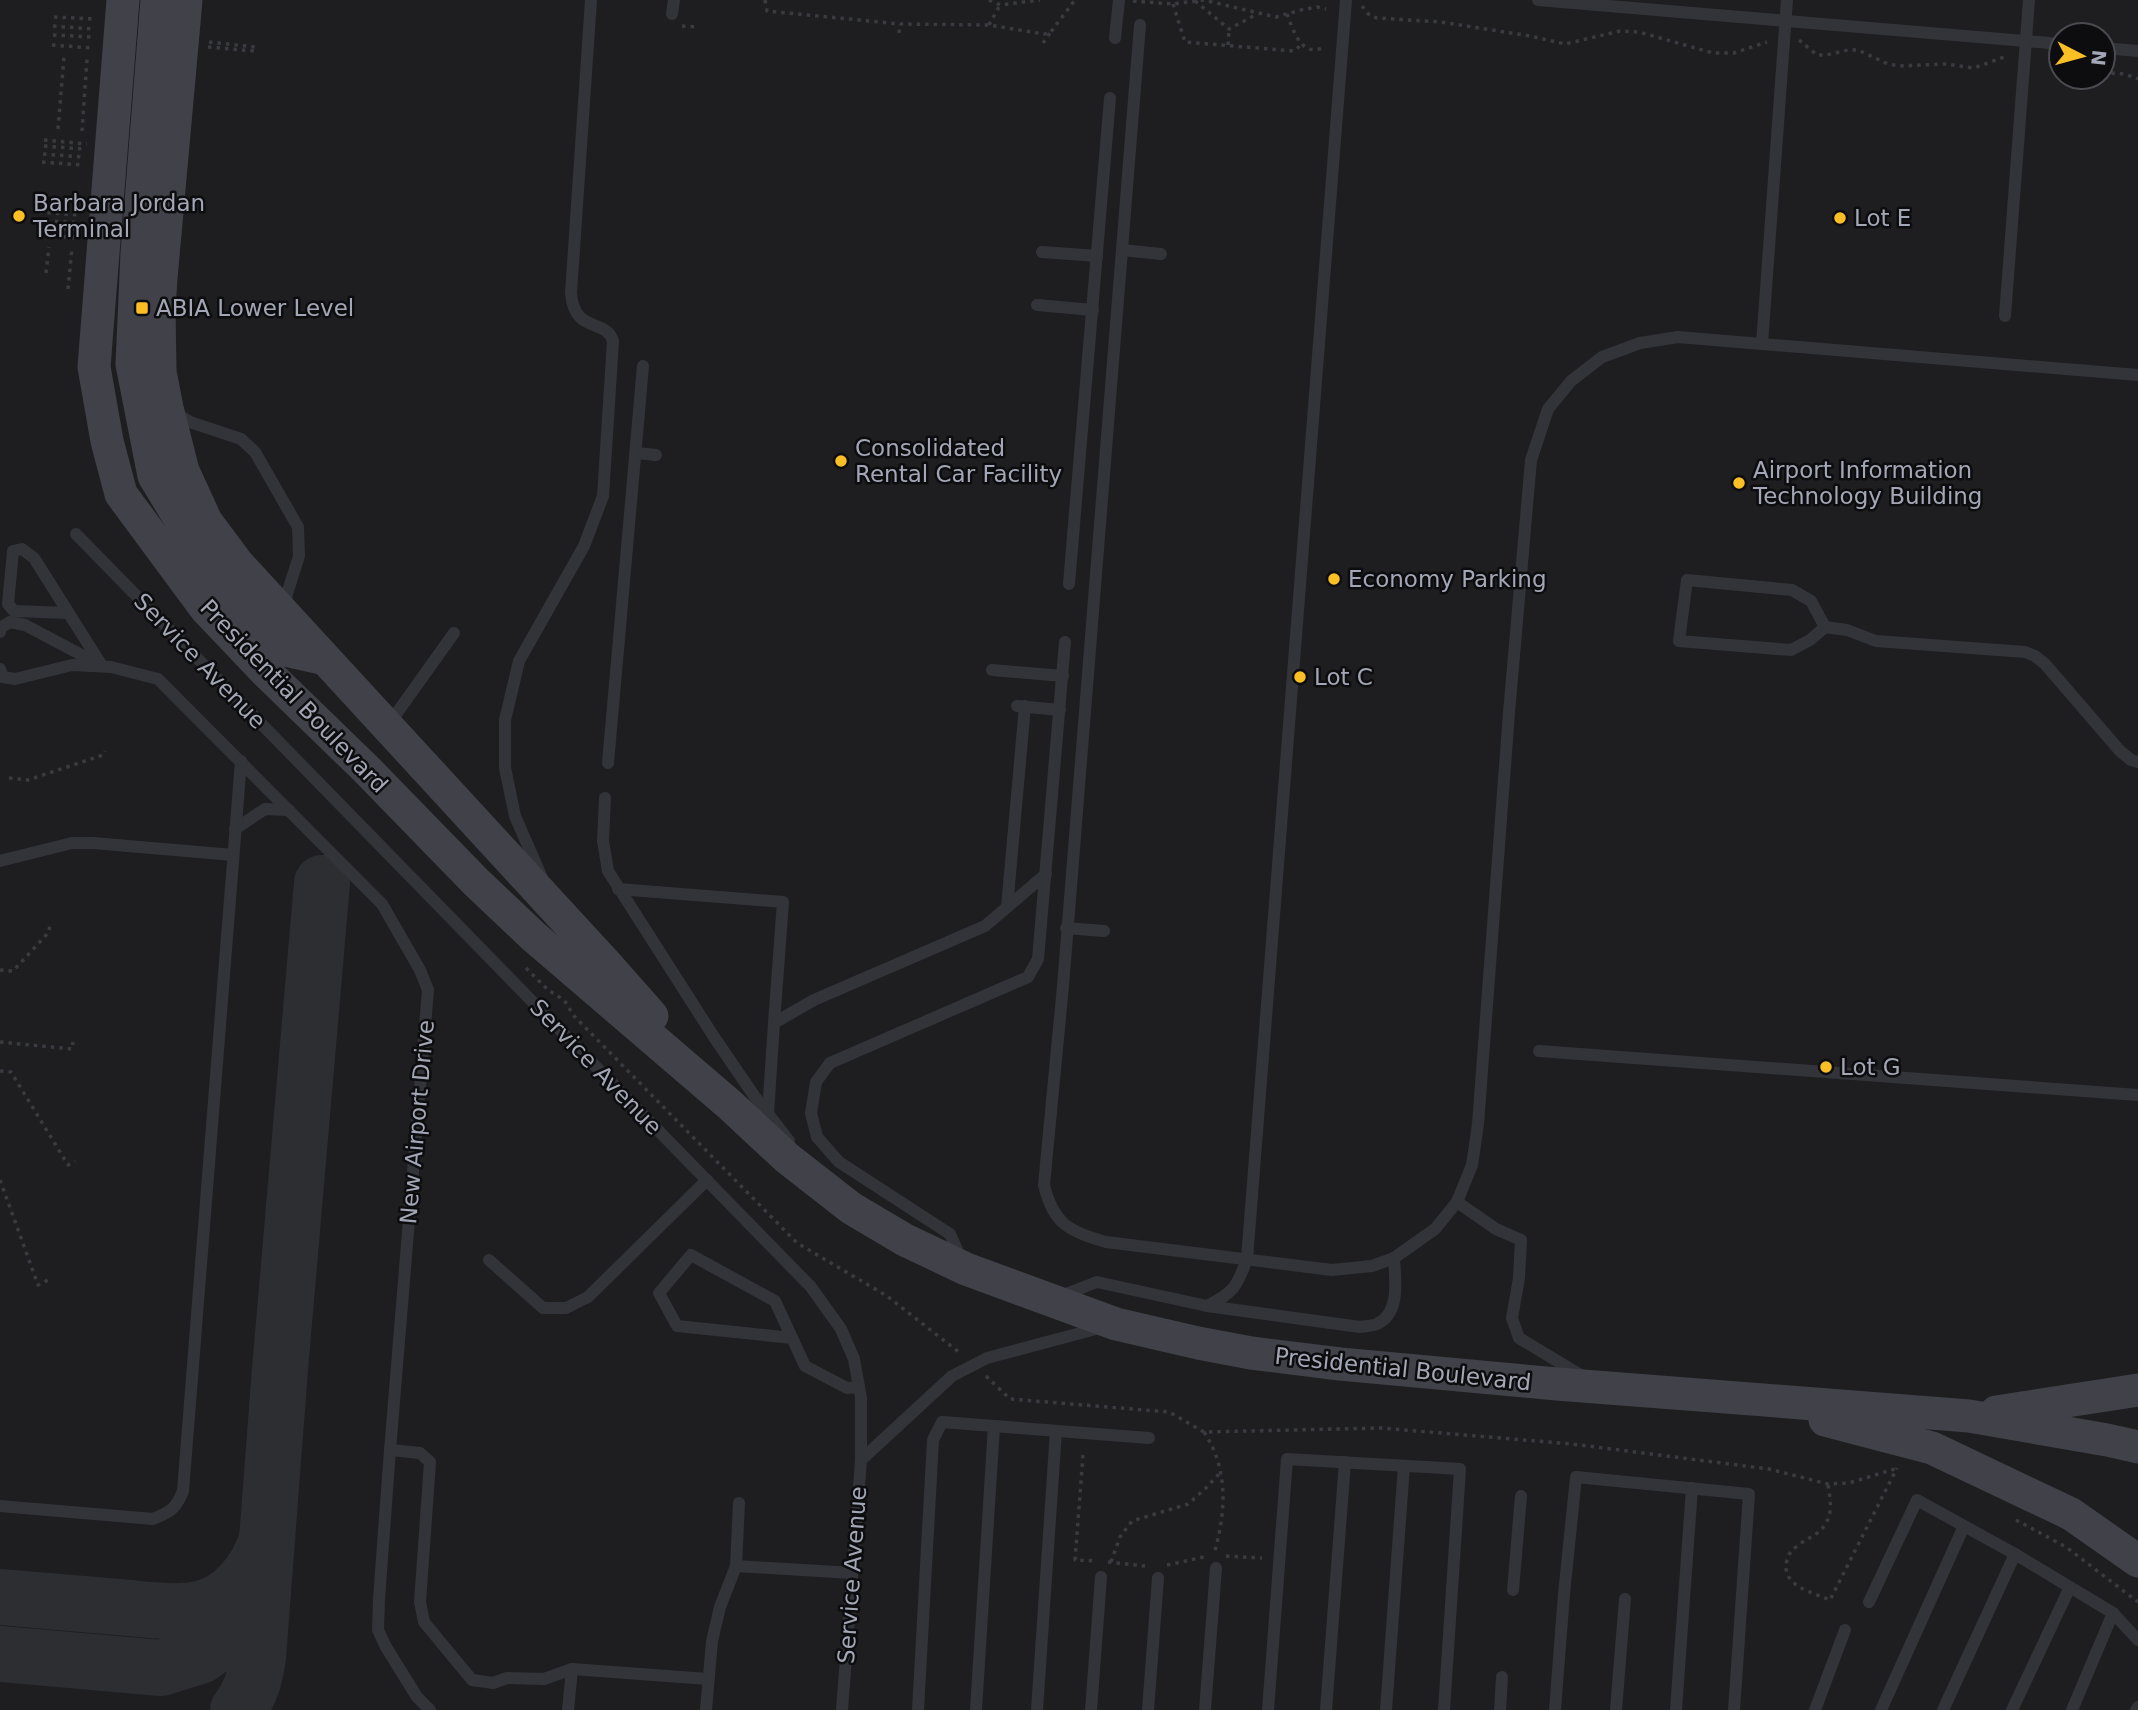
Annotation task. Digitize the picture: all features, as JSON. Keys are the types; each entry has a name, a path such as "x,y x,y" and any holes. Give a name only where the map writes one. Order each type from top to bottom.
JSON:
{"main road":[{"name":"Presidential Boulevard","path":"123,0 101,46 110,152 93,238 94,367 107,441 121,494 206,609 476,882 533,936 730,1105 787,1158 851,1208 905,1240 966,1269 1050,1301 1116,1324 1251,1353 1340,1364 1600,1387 1969,1416 2138,1447"},
{"path":"151,0 120,361 127,438 139,479 172,565"},
{"path":"156,0 137,253 132,364 154,476 205,562 285,650 325,659"},
{"name":"Presidential Boulevard","path":"186,0 159,309 160,372 183,471 206,521 238,564 607,965 730,1105"},
{"path":"1969,1416 2138,1390"},
{"path":"1742,1398 1932,1448 2071,1514 2138,1561"}],"lane":[{"path":"591,0 571,293 575,310 584,322 611,334 614,341 603,496 584,546 519,661 505,720 505,768 515,816 544,882 607,965"},
{"path":"672,14 674,0"},
{"path":"1207,1306 1223,1298 1239,1283 1247,1259 1346,0"},
{"path":"1538,0 1597,2 2047,43"},
{"path":"1762,344 1787,0"},
{"path":"2005,316 2029,0"},
{"path":"1115,38 1125,1"},
{"path":"1140,25 1063,986 1044,1185 1055,1214 1066,1226 1080,1235 1106,1242 1332,1270 1372,1266 1394,1258 1434,1229 1457,1202 1472,1165 1478,1124 1531,460 1548,409 1571,381 1602,357 1640,342 1678,337 2138,375"},
{"path":"2117,49 2138,51"},
{"path":"1069,584 1110,98"},
{"path":"1122,250 1161,254"},
{"path":"1042,252 1097,256"},
{"path":"1037,305 1093,310"},
{"path":"608,763 643,366"},
{"path":"167,408 190,422 241,439 255,452 298,527 299,556 287,594 285,615"},
{"path":"636,453 656,455"},
{"name":"Service Avenue","path":"76,534 811,1287 841,1329 854,1359 861,1398 861,1460 842,1710"},
{"path":"68,613 14,611 8,604 13,551 22,549 34,558 102,666"},
{"path":"1825,628 1811,601 1793,590 1687,580 1679,641 1791,650 1825,628 1847,629 1876,641 2025,652 2035,656 2052,673 2120,751 2131,761 2138,762"},
{"path":"0,632 0,628 10,622 24,625 102,666"},
{"path":"387,726 454,633"},
{"path":"966,1269 950,1234 839,1162 817,1136 811,1113 817,1082 830,1063 1028,977 1038,959 1065,642"},
{"path":"0,669 3,677 15,678 72,664 102,666"},
{"name":"New Airport Drive","path":"102,666 158,679 241,761 382,904 420,970 428,990 378,1630 422,1708"},
{"path":"992,670 1063,676"},
{"path":"1007,907 1021,706 1060,710"},
{"path":"0,1506 153,1519 168,1513 178,1503 183,1491 241,761"},
{"path":"605,798 603,841 608,871 618,889 714,1037 825,1188"},
{"path":"235,830 265,809 289,810"},
{"path":"0,861 72,843 233,855"},
{"path":"774,1023 814,1000 985,926 1046,874"},
{"path":"618,889 783,902 768,1113"},
{"path":"1066,928 1104,931"},
{"path":"1539,1051 2138,1095"},
{"path":"489,1260 542,1308 566,1308 588,1297 707,1181"},
{"path":"1457,1202 1496,1229 1521,1240 1519,1278 1512,1318 1519,1338 1600,1387"},
{"path":"792,1338 677,1326 659,1293 691,1255 775,1301 805,1366 847,1388 859,1387"},
{"path":"1050,1301 1097,1282 1207,1306 1360,1327 1377,1324 1390,1314 1395,1297 1394,1258"},
{"path":"861,1460 952,1376 987,1358 1116,1324"},
{"path":"918,1710 933,1440 942,1422 1149,1438"},
{"path":"976,1710 994,1426"},
{"path":"1037,1710 1056,1431"},
{"path":"390,1450 420,1453 430,1462 420,1602 424,1622 472,1680 493,1683 507,1678 544,1679 572,1670 708,1679"},
{"path":"1268,1710 1287,1459 1460,1469 1444,1710"},
{"path":"1326,1710 1345,1462"},
{"path":"1386,1710 1404,1466"},
{"path":"1555,1710 1576,1477 1749,1494 1734,1710"},
{"path":"1676,1710 1692,1488"},
{"path":"1513,1590 1521,1496"},
{"path":"1869,1602 1917,1500 2015,1554 2113,1613 2138,1640"},
{"path":"706,1710 712,1641 720,1607 736,1566 739,1503"},
{"path":"1881,1710 1964,1526"},
{"path":"1943,1710 2015,1554"},
{"path":"1205,1710 1215,1562"},
{"path":"736,1566 852,1573"},
{"path":"1147,1710 1156,1572"},
{"path":"1091,1710 1101,1577"},
{"path":"2012,1710 2070,1587"},
{"path":"1616,1710 1625,1599"},
{"path":"2072,1710 2113,1613"},
{"path":"1815,1710 1845,1630"},
{"path":"568,1710 572,1670"},
{"path":"1500,1710 1502,1677"}],"path":[{"path":"764,0 767,13 900,24 989,25 1050,33"},
{"path":"989,0 1000,5 1040,0"},
{"path":"1043,43 1075,0"},
{"path":"1125,1 1173,4 1203,0 1276,17 1317,8 1326,9 1331,15"},
{"path":"1195,1 1229,29"},
{"path":"1173,4 1185,42 1294,51 1301,45"},
{"path":"1360,4 1370,16 1377,18 1441,22 1565,44 1620,30 1639,32 1713,53 1734,52 1774,38"},
{"path":"989,25 1000,5"},
{"path":"1229,29 1258,13"},
{"path":"1287,14 1301,45 1321,50 1328,42"},
{"path":"899,33 900,24"},
{"path":"53,26 101,46"},
{"path":"1228,45 1229,29"},
{"path":"1798,40 1816,54 1858,50 1888,64 1900,66 1945,64 1974,68 2007,56"},
{"path":"201,41 256,47"},
{"path":"52,45 101,46"},
{"path":"82,131 101,46"},
{"path":"58,129 64,57"},
{"path":"2117,73 2138,79"},
{"path":"44,141 110,152"},
{"path":"43,154 110,152"},
{"path":"38,220 93,238"},
{"path":"37,234 93,238"},
{"path":"68,289 93,238"},
{"path":"46,273 49,247"},
{"path":"9,778 29,780 103,755 105,751"},
{"path":"0,970 13,971 50,932 50,923"},
{"path":"0,1042 72,1049 73,1042"},
{"path":"0,1071 11,1072 68,1165 75,1161"},
{"path":"0,1180 38,1285 48,1280"},
{"path":"1204,1432 1214,1447 1224,1494 1215,1562"},
{"path":"1083,1455 1075,1560 1111,1562 1156,1572"},
{"path":"1828,1484 1831,1508 1827,1522 1818,1533 1796,1546 1788,1555 1785,1566 1787,1576 1794,1584 1830,1600 1897,1468"},
{"path":"1111,1562 1119,1537 1132,1521 1188,1504 1221,1472"},
{"path":"1163,1565 1262,1558"}],"shaded area":[{"path":"0,0 2138,0 2138,1710 0,1710"}],"taxiway":[{"path":"238,1710 252,1685 258,1657 322,883"},
{"path":"0,1597 158,1611 199,1609 223,1600 242,1583 257,1562 267,1539"},
{"path":"0,1654 161,1668 200,1656 221,1641 263,1592"}],"place":[{"name":"Barbara Jordan Terminal","path":"19,216"},
{"name":"Lot E","path":"1840,218"},
{"name":"ABIA Lower Level","path":"142,308"},
{"name":"Consolidated Rental Car Facility","path":"841,461"},
{"name":"Airport Information Technology Building","path":"1739,483"},
{"name":"Economy Parking","path":"1334,579"},
{"name":"Lot C","path":"1300,677"},
{"name":"Lot G","path":"1826,1067"}]}
